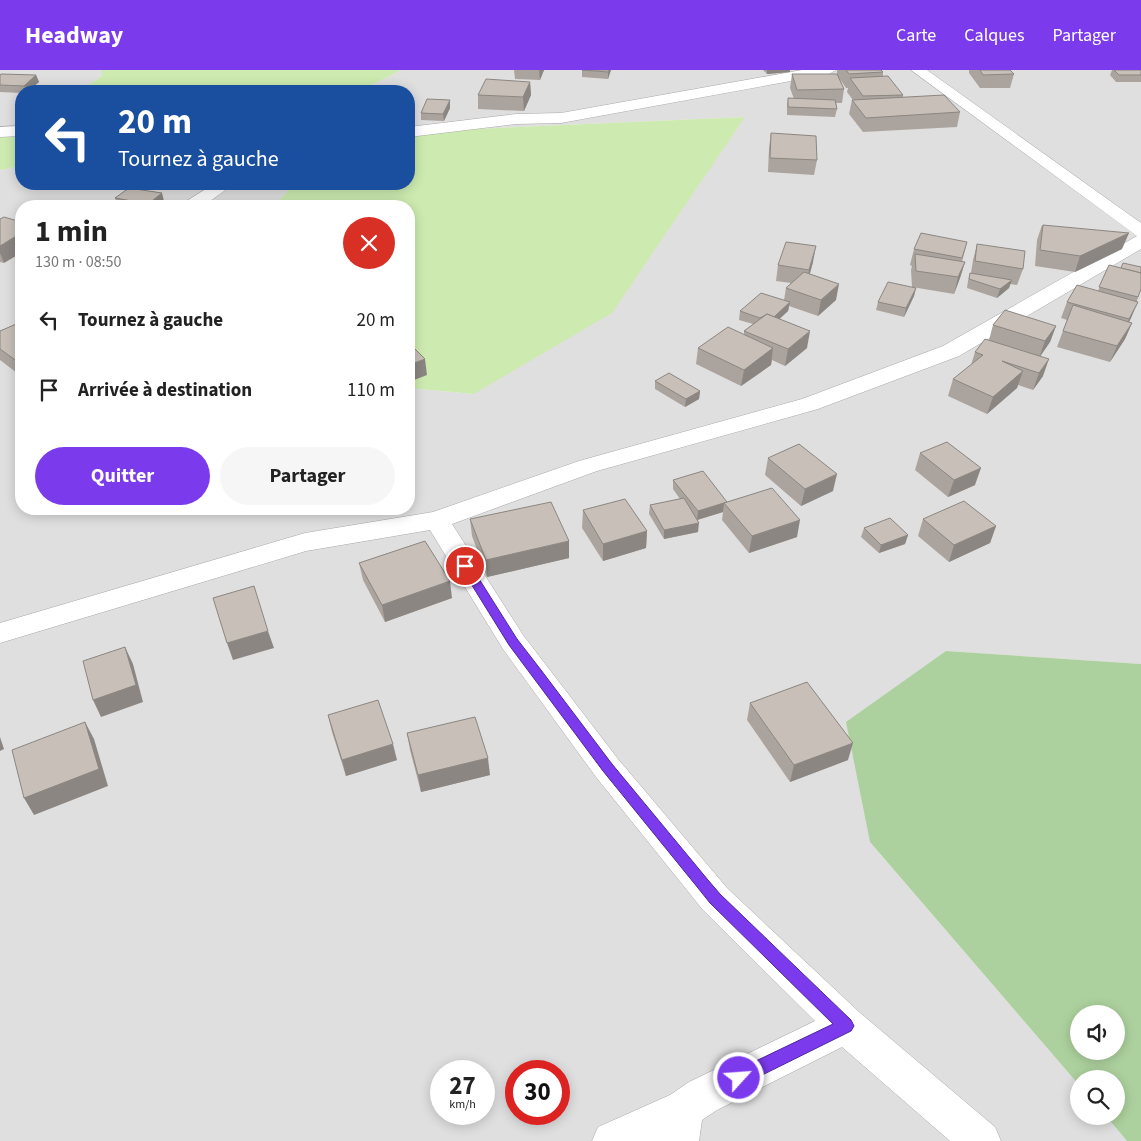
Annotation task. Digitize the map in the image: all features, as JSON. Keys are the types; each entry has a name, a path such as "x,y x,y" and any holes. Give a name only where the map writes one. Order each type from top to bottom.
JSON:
{"street":[{"path":"415,131 516,119 561,118 742,84 829,70"},
{"path":"918,70 1141,232"},
{"path":"0,132 15,131"},
{"path":"200,200 216,190"},
{"path":"0,633 305,542 437,520 588,466 810,404 951,351 1141,241"},
{"path":"437,520 513,642 607,768 715,898 846,1026 981,1141"},
{"path":"612,1141 682,1125 703,1096 846,1026"}],"shaded area":[{"path":"0,70 102,70 102,76 89,85 15,85 15,130 0,133"},
{"path":"401,70 1141,70 1141,664 946,651 870,842 1070,1075 1070,1125 1114,1125 1127,1141 0,1141 0,170 15,167 15,190 289,190 279,200 15,200 15,515 415,515 415,389 474,394 744,117 415,132 415,85 372,85"}],"green space":[{"path":"102,70 401,70 372,85 89,85 102,76"},
{"path":"745,117 612,313 474,394 415,389 415,200 279,200 289,190 415,190 415,132"},
{"path":"15,130 15,167 0,170 0,133"},
{"path":"946,651 1141,664 1141,1141 1127,1141 1114,1125 1125,1125 1125,1070 1070,1070 1070,1075 870,842 846,722"}],"building":[{"path":"582,70 609,70 608,72"},
{"path":"846,70 881,70 883,72 849,74"},
{"path":"980,70 1010,70 1014,74 983,75"},
{"path":"1114,70 1141,70 1141,75 1119,75"},
{"path":"792,74 837,74 844,89 797,90"},
{"path":"0,75 36,75 25,85 15,86 0,85"},
{"path":"888,76 903,95 863,96 850,78"},
{"path":"486,79 530,82 523,97 478,95"},
{"path":"944,95 960,112 866,118 852,100"},
{"path":"788,98 835,100 837,109 788,107"},
{"path":"427,99 450,100 443,114 421,113"},
{"path":"771,133 816,136 817,160 770,158"},
{"path":"126,190 162,193 153,200 115,198"},
{"path":"4,217 15,220 15,237 0,246 0,219"},
{"path":"1043,225 1129,233 1080,256 1040,250"},
{"path":"921,233 967,242 962,258 914,249"},
{"path":"786,242 816,246 809,270 778,265"},
{"path":"977,244 1025,251 1023,269 975,261"},
{"path":"915,254 965,262 958,277 916,271"},
{"path":"1123,263 1141,267 1141,273 1121,268"},
{"path":"1109,265 1141,273 1141,289 1138,297 1099,287"},
{"path":"804,272 839,284 821,300 786,288"},
{"path":"970,273 1012,280 1000,289 969,279"},
{"path":"888,282 916,288 906,308 878,302"},
{"path":"1077,285 1138,302 1129,319 1067,302"},
{"path":"761,293 790,302 774,317 767,314 760,318 740,311"},
{"path":"1073,305 1132,323 1117,346 1063,331"},
{"path":"1005,310 1056,326 1045,341 993,325"},
{"path":"767,314 810,331 788,349 744,331"},
{"path":"15,325 15,360 0,349 0,331"},
{"path":"728,327 773,348 744,370 698,348"},
{"path":"985,339 1049,359 1039,373 1002,361 1023,371 993,397 953,379 983,355 975,352"},
{"path":"415,349 425,359 415,363"},
{"path":"669,373 700,391 686,399 655,381"},
{"path":"947,442 981,468 954,480 920,453"},
{"path":"799,444 837,474 805,489 768,458"},
{"path":"703,471 727,502 698,511 673,480"},
{"path":"772,488 800,520 752,536 724,503"},
{"path":"684,498 699,523 664,530 650,505"},
{"path":"625,499 647,531 603,544 583,510"},
{"path":"964,501 996,526 954,545 923,519"},
{"path":"551,502 569,541 486,560 470,519"},
{"path":"890,518 908,535 881,545 864,528"},
{"path":"425,541 450,581 382,605 359,563"},
{"path":"254,586 268,631 227,643 213,598"},
{"path":"125,647 136,685 93,700 83,661"},
{"path":"807,682 853,743 794,765 750,703"},
{"path":"378,700 393,744 342,760 328,715"},
{"path":"475,717 488,758 418,775 407,733"},
{"path":"85,722 99,769 24,798 12,750"}],"route":[{"path":"465,566 513,642 607,768 703,884 846,1026 739,1078"}]}
